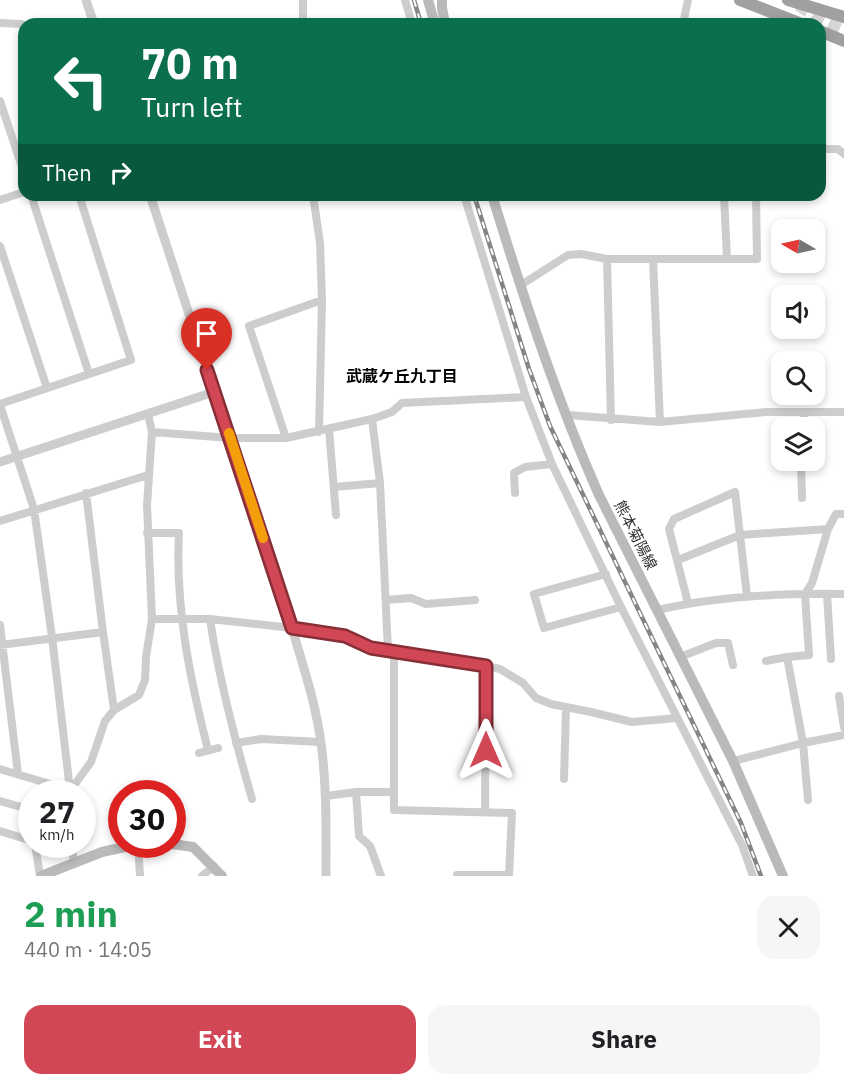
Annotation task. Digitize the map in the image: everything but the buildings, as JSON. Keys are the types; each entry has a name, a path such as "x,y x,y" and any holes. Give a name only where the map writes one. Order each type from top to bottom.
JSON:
{"highway":[{"path":"740,0 787,18"},
{"path":"765,9 774,8 786,0 844,16"},
{"path":"818,0 844,16"},
{"path":"844,27 841,34 844,40"},
{"path":"826,33 844,40"}],"main road":[{"path":"428,0 433,18"},
{"path":"442,0 444,18"},
{"name":"熊本菊陽線","path":"494,201 520,285 582,455 599,495 733,761 783,876"},
{"path":"186,846 193,847 222,876"},
{"path":"40,876 68,869 108,851"}],"street":[{"path":"86,0 92,18"},
{"path":"303,0 303,18"},
{"path":"405,0 410,18"},
{"path":"684,18 688,0"},
{"path":"0,23 18,24"},
{"path":"0,101 18,155"},
{"path":"826,149 838,149 844,154"},
{"path":"0,200 18,194"},
{"path":"33,201 89,374"},
{"path":"69,780 34,509 0,405 132,360 81,201"},
{"path":"152,201 292,628 311,695 321,742 326,795 326,876"},
{"path":"313,201 320,243 322,300 319,432"},
{"path":"466,201 526,397 552,464 621,607 742,845 753,876"},
{"path":"724,201 727,259"},
{"path":"520,285 568,255 581,254 607,259 757,259 756,201"},
{"path":"0,246 47,388"},
{"path":"607,259 611,420"},
{"path":"653,259 660,422"},
{"path":"286,438 249,326 322,300"},
{"path":"0,462 214,392"},
{"path":"152,432 230,438 286,438 319,432 392,412 402,403 526,397"},
{"path":"568,415 660,422 766,412 844,412"},
{"path":"804,412 804,417"},
{"path":"78,780 91,762 105,721 114,710 139,695 145,680 152,619 147,533 148,475 152,432 148,414"},
{"path":"372,418 380,483 391,651 394,810 512,813 509,876 457,875"},
{"path":"329,429 336,515"},
{"path":"514,494 509,484 514,473 525,467 552,464"},
{"path":"801,471 802,498"},
{"path":"0,521 148,475"},
{"path":"334,488 380,483"},
{"path":"688,603 669,529 674,519 735,492 747,596"},
{"path":"86,494 114,710"},
{"path":"766,661 809,655 805,594 812,583 828,529 836,514 844,514"},
{"path":"678,560 740,535 828,529"},
{"path":"147,533 179,533 178,572 182,619 194,694 208,750"},
{"path":"606,574 534,594 543,628 621,607"},
{"path":"827,594 831,658"},
{"path":"658,610 688,603 747,596 844,594"},
{"path":"386,600 411,598 426,604 475,600"},
{"path":"152,619 210,619 345,636 371,648 500,669 523,683 536,698 566,708 632,722 677,718"},
{"path":"210,619 216,658 252,799"},
{"path":"0,625 18,774"},
{"path":"1,645 103,632"},
{"path":"680,657 716,644 728,643 733,665"},
{"path":"787,657 803,743 808,800"},
{"path":"486,666 486,812"},
{"path":"839,696 844,727"},
{"path":"564,778 566,708"},
{"path":"733,761 844,735"},
{"path":"236,743 261,739 321,742"},
{"path":"199,753 218,748"},
{"path":"0,769 35,780"},
{"path":"356,792 359,836 370,846 381,876"},
{"path":"326,795 394,792"},
{"path":"0,801 18,806"},
{"path":"0,831 18,837"},
{"path":"37,858 40,876"},
{"path":"139,858 140,876"},
{"path":"202,876 214,866"}],"tunnel":[{"path":"798,5 818,18"},
{"path":"826,22 844,30"}],"railway":[{"path":"414,0 419,18"},
{"path":"476,201 529,369 550,426 741,823 761,876"}],"slow traffic":[{"path":"229,433 263,538"}],"district":[{"name":"武蔵ケ丘九丁目","path":"402,376"}],"route":[{"path":"207,370 292,628 345,636 371,648 394,653 486,666 486,750"}]}
